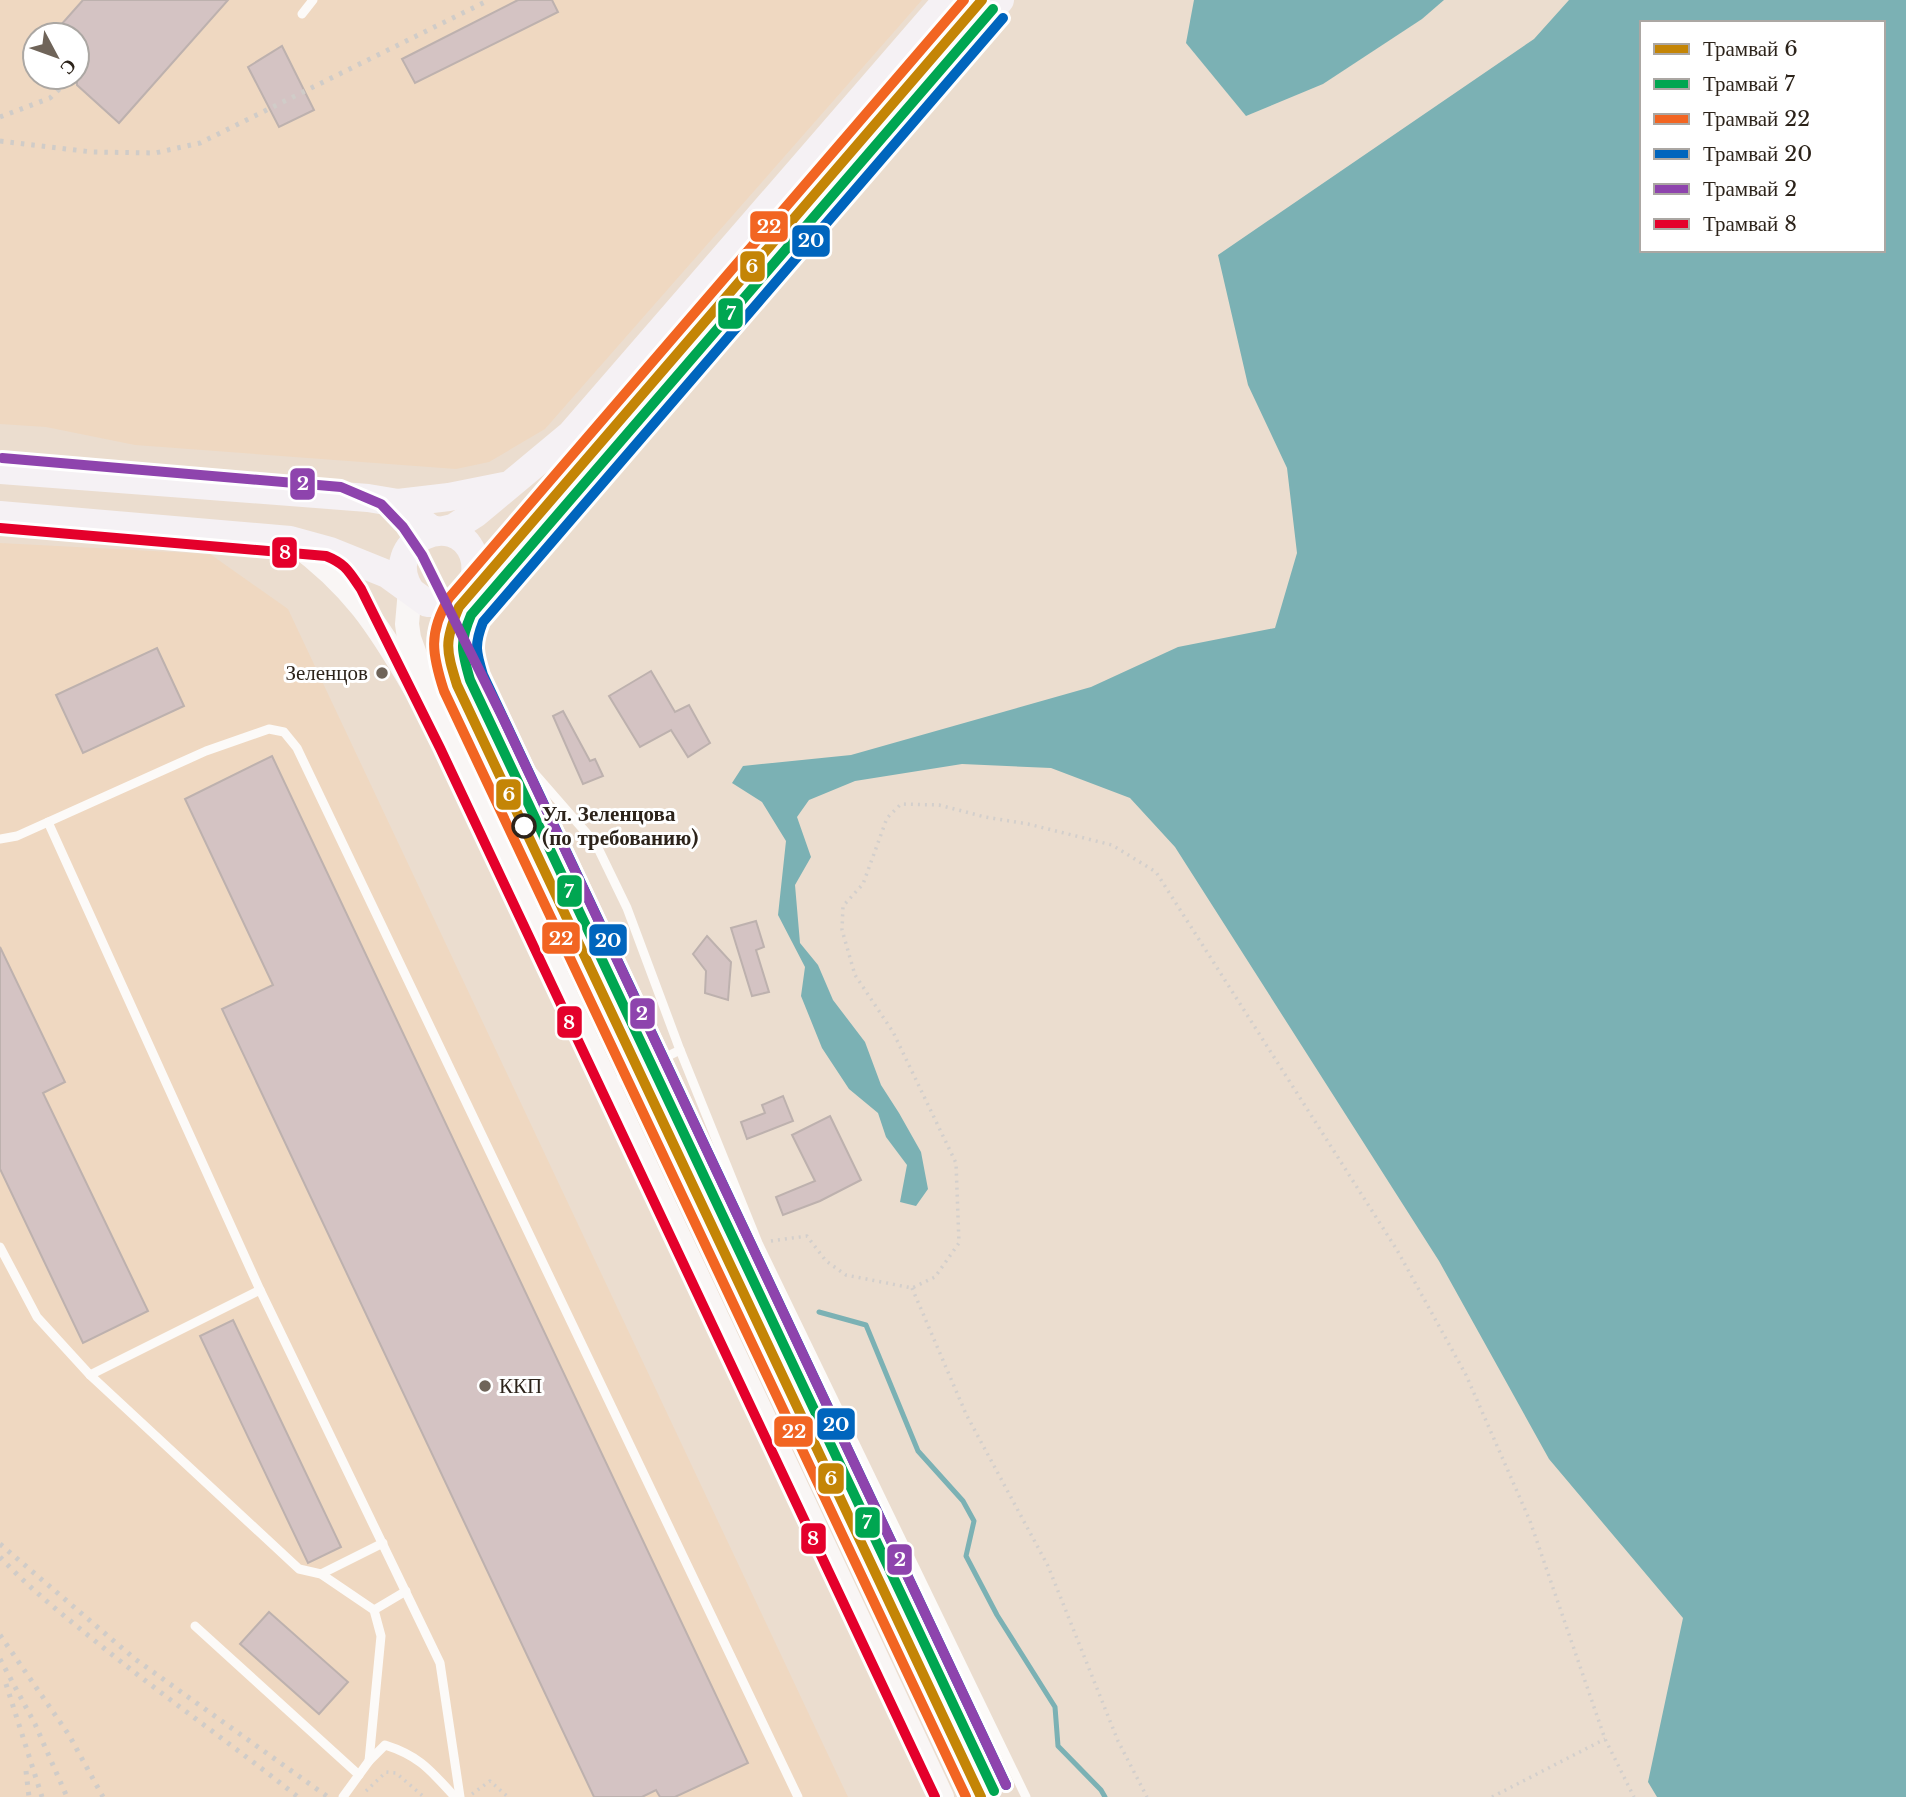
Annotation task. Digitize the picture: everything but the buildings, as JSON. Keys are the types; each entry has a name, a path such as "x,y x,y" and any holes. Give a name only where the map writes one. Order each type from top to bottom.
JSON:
{"main road":[{"path":"942,1797 448,745 409,638 408,587 403,567 407,551 418,538 459,524 571,435 947,0"},
{"path":"0,515 290,540 354,560 387,574 408,587 421,600 442,604 461,596 496,563 533,539 589,471 1000,0"},
{"path":"0,470 277,490 398,503 511,485"},
{"path":"398,503 425,526 461,539 474,556 476,571 456,634 452,659 448,745"},
{"path":"290,540 334,576 371,617 448,745"}],"lane":[{"path":"302,13 313,0"},
{"path":"448,745 487,725 494,727 596,844 628,908 680,1050 758,1243 1026,1797"},
{"path":"0,839 17,836 206,751 269,729 284,732 303,761 798,1797"},
{"path":"48,822 260,1290 440,1663 458,1797"},
{"path":"608,1086 680,1050"},
{"path":"0,1247 37,1317 90,1375 299,1569 321,1574 374,1609 381,1636 369,1761"},
{"path":"90,1375 260,1290"},
{"path":"321,1574 383,1544"},
{"path":"374,1609 406,1591"},
{"path":"195,1626 359,1775"},
{"path":"343,1797 369,1761 385,1745 422,1761 458,1797"}],"path":[{"path":"758,1243 807,1236 826,1261 846,1275 912,1288 934,1277 959,1242 956,1163 893,1032 855,975 842,930 843,906 863,884 887,818 901,804 939,805 1112,845 1156,872 1398,1250 1466,1375 1530,1521 1605,1739 1634,1797"},
{"path":"912,1288 966,1414 1048,1566 1118,1741 1147,1797"},
{"path":"1492,1797 1605,1739"},
{"path":"361,1797 386,1772 396,1773 424,1797"},
{"path":"468,1797 490,1781 508,1797"}],"shaded area":[{"path":"0,0 922,0 545,429 489,462 456,469 135,445 46,427 0,424"},
{"path":"0,543 210,554 288,609 848,1797 0,1797"}],"water":[{"path":"1194,0 1444,0 1422,19 1323,84 1246,116 1186,43"},
{"path":"1569,0 1906,0 1906,1797 1657,1797 1648,1782 1683,1618 1549,1459 1439,1261 1175,847 1130,798 1051,768 962,764 855,781 809,800 797,817 811,857 795,885 800,943 818,965 833,1000 865,1042 881,1085 921,1152 928,1189 916,1206 900,1202 907,1165 886,1137 878,1113 849,1089 822,1048 801,996 805,967 778,915 786,841 762,802 732,783 743,766 851,755 1091,687 1178,647 1275,628 1297,553 1287,468 1248,385 1218,255 1534,39"}],"waterway":[{"path":"819,1312 866,1325 918,1451 963,1501 974,1521 966,1556 997,1615 1055,1707 1058,1746 1105,1797"}],"railway":[{"path":"0,141 92,152 155,153 200,143 489,0"},
{"path":"0,117 50,98 57,91"},
{"path":"0,1544 135,1659 328,1797"},
{"path":"0,1557 43,1598 115,1657 298,1797"},
{"path":"0,1635 69,1735 103,1797"},
{"path":"0,1659 35,1724 67,1797"},
{"path":"6,1684 42,1797"},
{"path":"26,1771 29,1797"}],"tram line":[{"name":"22","path":"964,0 449,598 438,622 434,644 444,691 966,1797"},
{"name":"6","path":"981,1797 457,685 448,646 459,607 982,0"},
{"name":"7","path":"993,9 471,615 463,648 470,680 994,1791"},
{"name":"20","path":"1003,18 483,622 477,649 483,675 1006,1785"},
{"name":"2","path":"2,458 341,487 381,504 403,527 422,555 503,718 1006,1785"},
{"name":"8","path":"0,528 326,556 343,565 350,573 361,589 440,748 935,1797"}],"place":[{"name":"Зеленцов","path":"382,673"},
{"name":"Ул. Зеленцова (по требованию)","path":"524,826"},
{"name":"ККП","path":"485,1386"}]}
